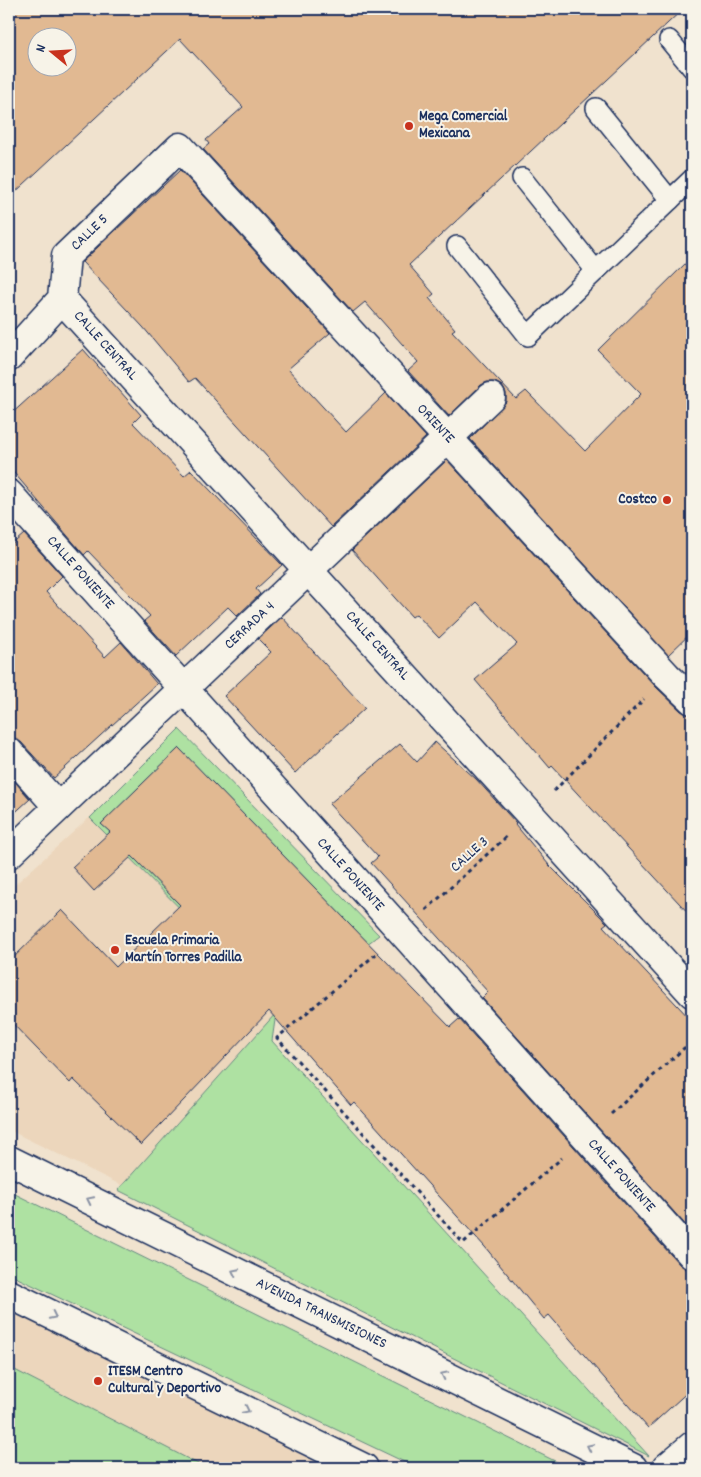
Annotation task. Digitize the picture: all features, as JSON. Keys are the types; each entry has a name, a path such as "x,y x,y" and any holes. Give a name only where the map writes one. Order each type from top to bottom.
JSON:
{"street":[{"name":"CALLE 5","path":"62,300 66,256 180,147"},
{"name":"ORIENTE","path":"180,147 666,676 692,700"},
{"path":"9,357 62,300"},
{"name":"CALLE CENTRAL","path":"62,300 692,993"},
{"name":"CERRADA 4","path":"9,854 491,398"},
{"name":"CALLE PONIENTE","path":"9,494 692,1255"},
{"path":"9,752 58,807"},
{"name":"AVENIDA TRANSMISIONES","path":"9,1160 633,1468"},
{"path":"9,1294 364,1468"},
{"path":"666,1468 692,1446"}],"lane":[{"path":"669,40 692,68"},
{"path":"596,108 670,200"},
{"path":"522,178 596,271"},
{"path":"456,246 528,336 692,180"}],"path":[{"name":"CALLE 3","path":"463,1243 277,1038 402,932 530,815 666,676"}],"shaded area":[{"name":"Escuela Primaria Martín Torres Padilla","path":"90,817 281,1010 123,1186 9,1130 9,890"},
{"name":"ITESM Centro Cultural y Deportivo","path":"9,1294 364,1468 9,1468"}],"green space":[{"path":"179,729 379,935 281,1010 90,818"},
{"path":"276,1013 272,1041 649,1456 118,1190"},
{"path":"9,1191 569,1468 417,1468 9,1274"},
{"path":"9,1367 206,1468 9,1468"}],"building":[{"path":"9,9 683,9 409,265 434,294 429,298 455,329 452,331 516,399 526,391 585,451 641,394 598,350 692,257 692,632 668,655 470,439 506,402 506,393 502,386 495,382 487,382 481,385 449,416 408,371 418,362 365,302 353,312 203,149 209,144 206,140 243,107 180,39 9,198"},
{"path":"180,170 330,333 288,369 346,432 386,393 426,437 331,527 195,378 189,382 143,327 82,262"},
{"path":"83,349 141,415 133,423 184,476 191,470 282,565 256,589 260,594 237,616 228,607 176,656 144,621 150,616 88,551 84,555 9,467 9,416"},
{"path":"447,460 656,687 681,711 692,716 692,917 552,766 550,768 475,680 517,644 477,602 439,638 416,614 412,617 352,550"},
{"path":"24,534 62,576 46,592 105,657 121,642 157,684 54,778 21,742 9,737 9,547"},
{"path":"282,617 365,708 295,773 224,696 271,652 258,639"},
{"path":"435,742 476,779 516,823 549,865 607,923 603,926 692,1021 692,1232 482,998 488,992 371,863 378,857 329,804 400,744 417,762"},
{"path":"179,748 450,1027 459,1019 680,1265 692,1270 692,1388 648,1428 549,1315 544,1319 485,1247 354,1102 351,1105 269,1011 141,1145 73,1079 70,1083 9,1020 9,962 62,910 116,967 180,905 132,856 94,891 72,867 110,832 101,824"},
{"path":"9,775 30,799 9,818"}],"place":[{"name":"Mega Comercial Mexicana","path":"409,126"},
{"name":"Costco","path":"667,500"},
{"name":"Escuela Primaria Martín Torres Padilla","path":"115,950"},
{"name":"ITESM Centro Cultural y Deportivo","path":"98,1381"}]}
